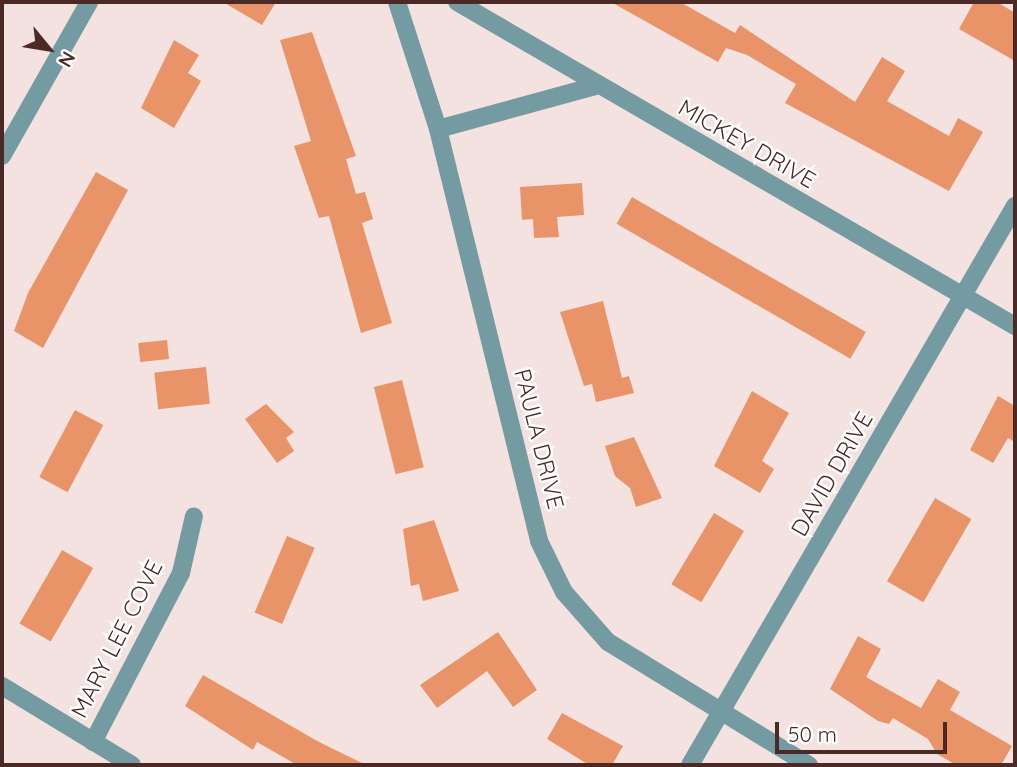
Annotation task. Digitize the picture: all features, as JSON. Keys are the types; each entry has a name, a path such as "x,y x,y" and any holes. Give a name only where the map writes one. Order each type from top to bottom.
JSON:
{"street":[{"path":"2,156 89,2"},
{"name":"PAULA DRIVE","path":"397,2 438,129 539,541 564,592 608,642 720,714 809,765"},
{"name":"MICKEY DRIVE","path":"457,2 595,86 1015,326"},
{"path":"438,129 595,86"},
{"name":"DAVID DRIVE","path":"690,765 1015,206"},
{"name":"MARY LEE COVE","path":"93,742 181,573 194,516"},
{"path":"2,686 132,765"}],"building":[{"path":"223,2 276,2 262,25"},
{"path":"611,2 680,2 735,33 740,25 855,102 882,57 905,71 887,101 949,136 958,118 983,132 949,191 785,103 796,84 747,55 726,48 718,62"},
{"path":"974,2 997,2 1015,13 1015,61 959,29"},
{"path":"312,32 356,156 346,159 356,194 365,192 373,219 362,223 392,323 361,333 329,216 319,218 294,146 311,141 280,40"},
{"path":"174,40 199,55 188,73 201,81 174,128 141,108"},
{"path":"96,172 128,190 43,348 14,331 28,293"},
{"path":"582,183 584,215 557,217 559,237 534,238 533,219 522,220 520,187"},
{"path":"632,197 866,332 850,359 616,224"},
{"path":"603,301 622,378 629,376 634,393 596,402 592,384 584,386 560,312"},
{"path":"167,340 169,359 140,362 138,343"},
{"path":"206,367 210,404 158,409 154,372"},
{"path":"402,380 424,467 396,474 374,387"},
{"path":"752,391 789,413 762,461 774,469 760,493 714,466"},
{"path":"998,396 1015,406 1015,442 1008,438 993,463 970,450"},
{"path":"266,404 294,432 286,438 294,451 277,463 245,419"},
{"path":"75,410 103,425 68,492 39,477"},
{"path":"634,437 662,498 636,507 630,488 615,476 605,446"},
{"path":"935,498 971,519 923,602 887,581"},
{"path":"714,513 744,531 701,602 671,584"},
{"path":"434,520 459,591 423,601 419,584 411,586 403,529"},
{"path":"287,536 315,548 282,624 255,612"},
{"path":"62,550 93,568 51,642 20,624"},
{"path":"498,632 537,690 513,707 487,671 437,708 420,685"},
{"path":"858,636 881,649 866,677 921,708 938,679 960,692 950,710 1012,746 1001,765 956,765 937,754 928,739 893,718 889,724 878,721 830,689"},
{"path":"203,675 319,742 366,765 297,765 257,742 253,750 185,706"},
{"path":"562,713 623,746 612,765 589,765 547,739"}]}
